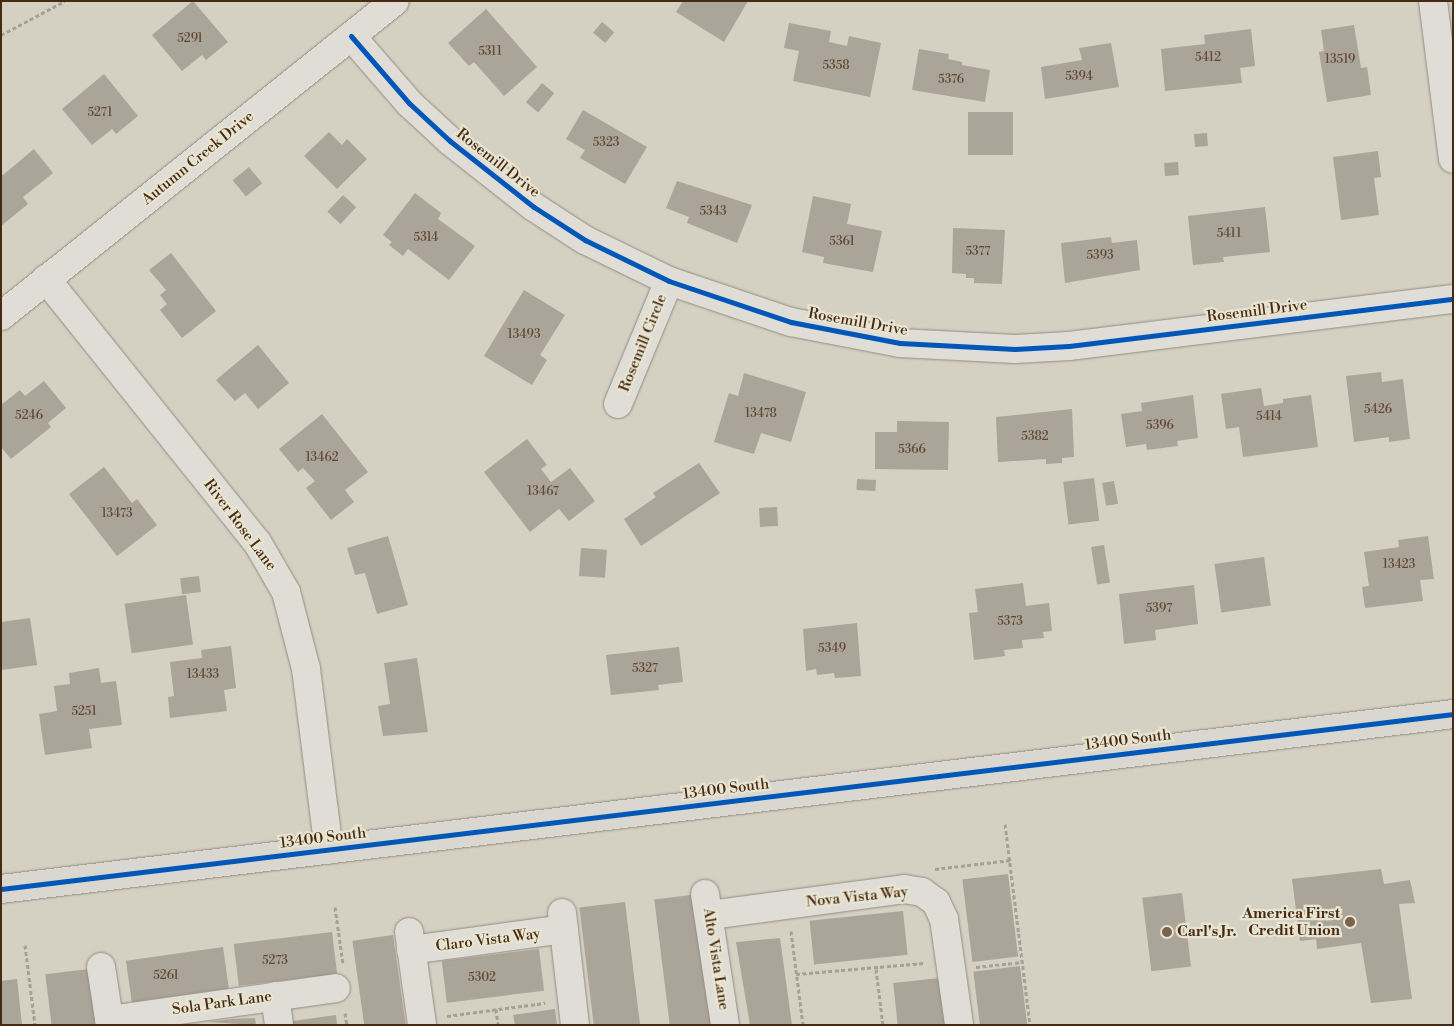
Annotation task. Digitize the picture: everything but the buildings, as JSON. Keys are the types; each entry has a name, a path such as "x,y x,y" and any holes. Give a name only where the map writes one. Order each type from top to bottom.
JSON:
{"main road":[{"name":"13400 South","path":"1,889 1453,714"}],"street":[{"name":"Autumn Creek Drive","path":"1,316 395,1"},
{"path":"1433,1 1453,159"},
{"name":"Rosemill Drive","path":"351,36 409,103 491,175 585,240 669,281 791,322 847,336 954,348 1069,346 1453,299"},
{"name":"River Rose Lane","path":"46,279 257,542 286,592 306,669 329,850"},
{"name":"Rosemill Circle","path":"618,404 669,281"},
{"name":"Nova Vista Way","path":"708,904 904,889 922,892 936,902 944,919 959,1025"},
{"name":"Alto Vista Lane","path":"708,904 725,1025"},
{"name":"Claro Vista Way","path":"433,1020 410,941 563,921 575,1025"},
{"path":"101,967 109,1022"},
{"name":"Sola Park Lane","path":"109,1022 336,988"},
{"path":"275,996 279,1025"}],"path":[{"path":"1,35 65,1"},
{"path":"1005,824 1030,1025"},
{"path":"929,870 1010,860"},
{"path":"790,922 802,1025"},
{"path":"25,945 35,1025"},
{"path":"796,974 876,969 932,962"},
{"path":"966,968 1022,962"},
{"path":"876,969 883,1025"},
{"path":"433,1020 496,1009 547,1003"},
{"path":"496,1009 498,1025"}],"cycle path":[{"path":"351,36 409,103 450,141 534,207 585,240 669,281 791,322 900,343 1015,349 1069,346 1453,299"},
{"path":"1,889 1453,714"}],"place":[{"name":"America First Credit Union","path":"1350,922"},
{"name":"Carl's Jr.","path":"1167,932"}]}
